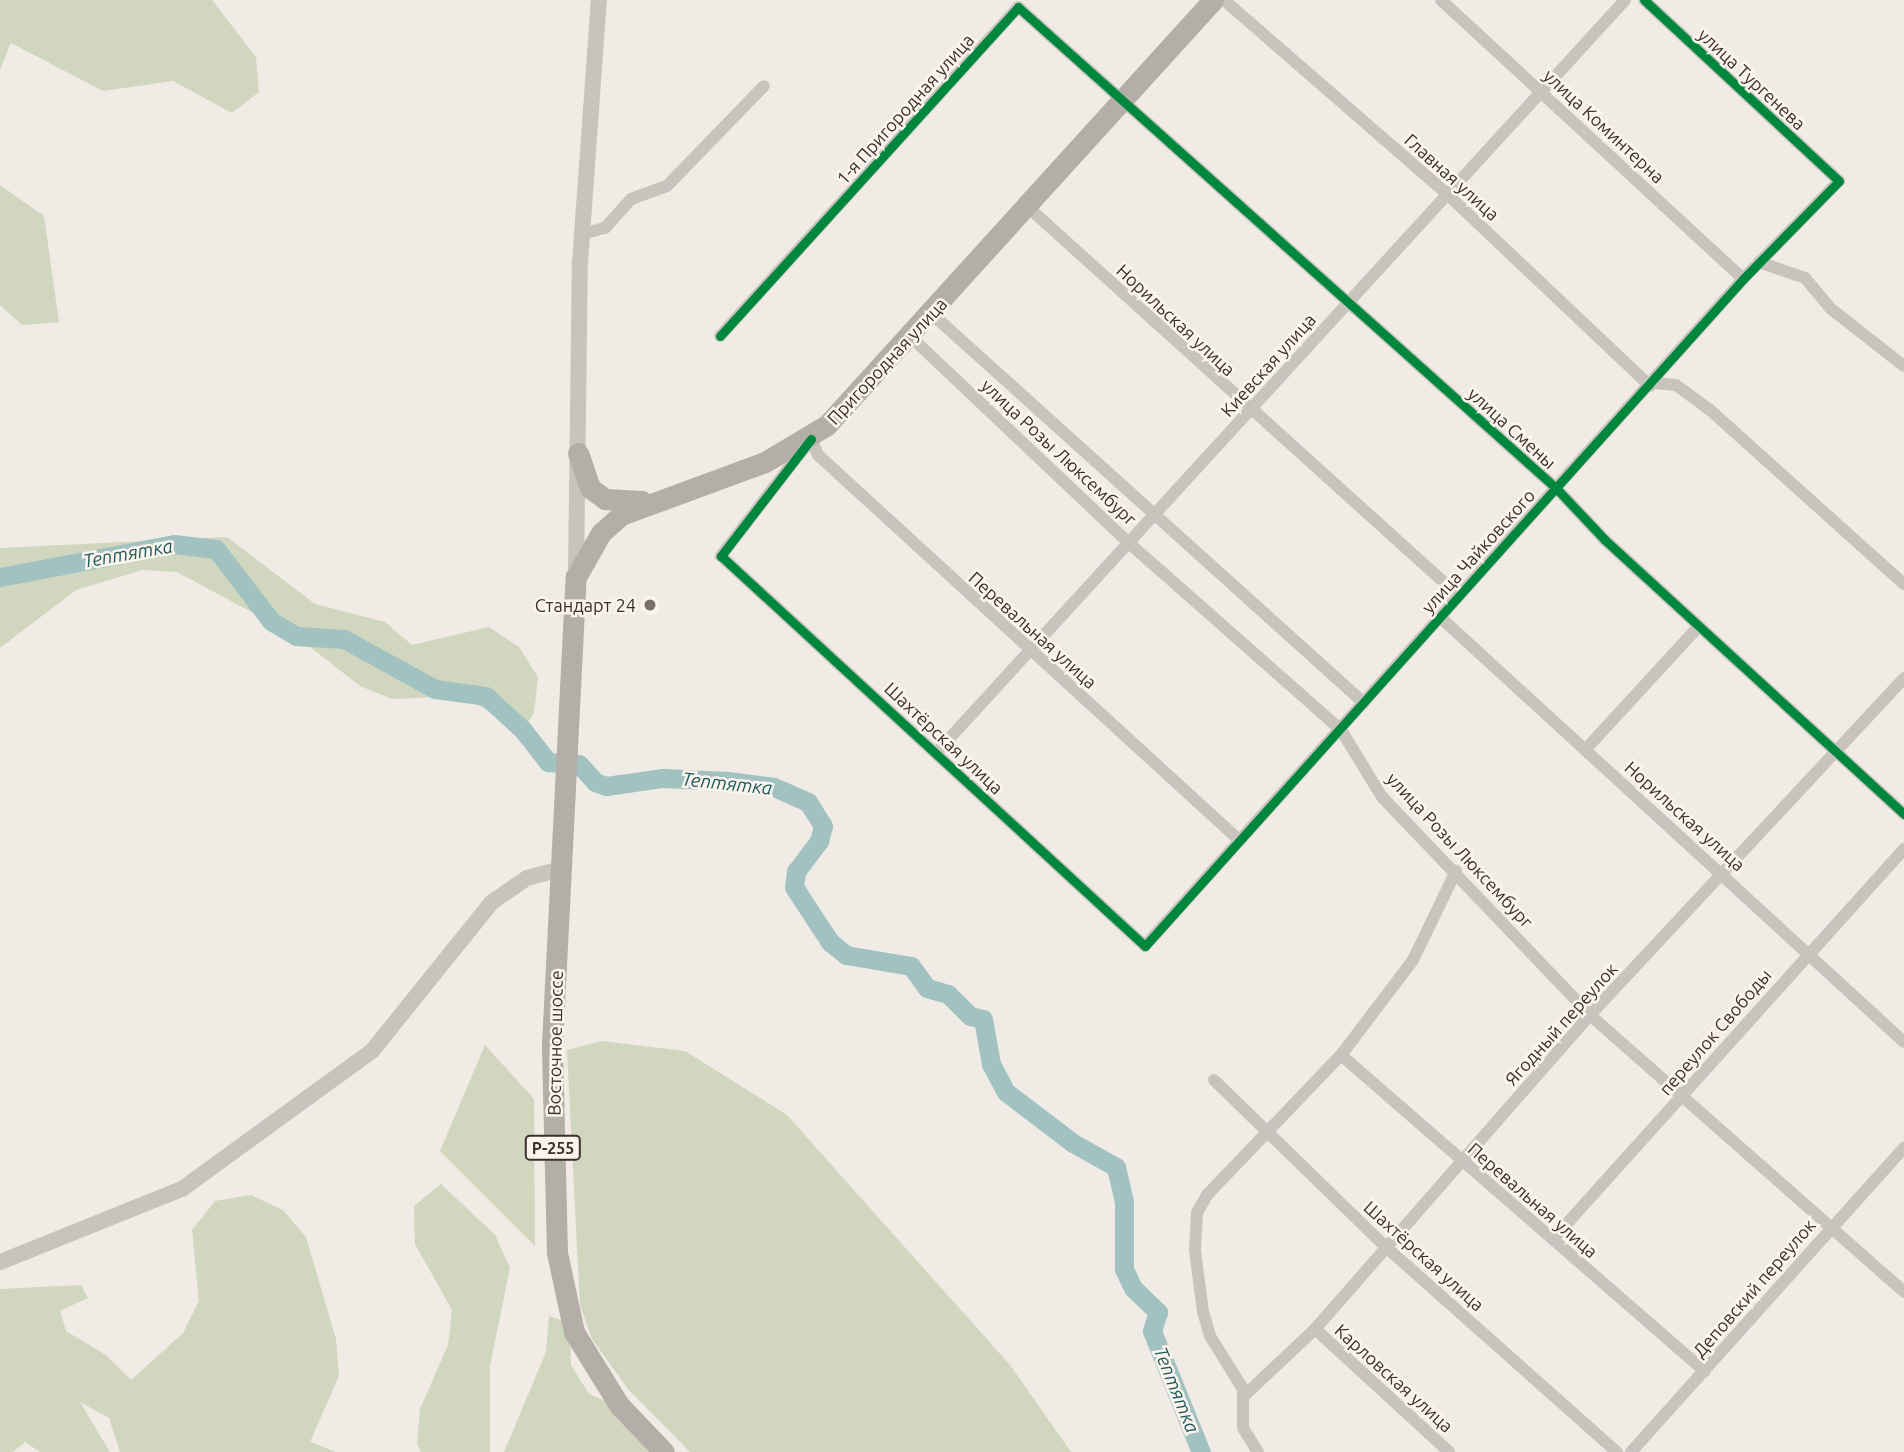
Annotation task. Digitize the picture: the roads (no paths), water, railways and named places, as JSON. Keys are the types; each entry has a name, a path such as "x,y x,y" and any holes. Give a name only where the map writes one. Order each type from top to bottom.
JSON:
{"highway":[{"name":"Пригородная улица","path":"564,810 576,577 601,533 651,500 765,462 811,439 911,337 1213,0"},
{"path":"578,453 590,488 605,499 651,500"},
{"name":"Восточное шоссе","path":"564,810 552,1044 557,1253 564,1306 594,1369 664,1452"}],"street":[{"path":"576,577 582,234 599,0"},
{"name":"Главная улица","path":"1224,0 1446,194 1651,385 1676,385 1710,410 1904,584"},
{"name":"улица Коминтерна","path":"1441,0 1743,279"},
{"name":"Киевская улица","path":"937,752 1250,412 1539,89 1625,0"},
{"name":"улица Тургенева","path":"1644,0 1839,181"},
{"name":"1-я Пригородная улица","path":"720,336 1014,4 1124,100"},
{"path":"582,234 605,228 631,199 667,186 764,86"},
{"name":"улица Смены","path":"1124,100 1556,488 1698,626 1904,814"},
{"name":"улица Чайковского","path":"1145,946 1341,730 1458,595 1651,385 1743,279 1839,181"},
{"name":"Норильская улица","path":"1029,208 1250,412 1458,595"},
{"path":"1759,262 1805,278 1830,308 1904,366"},
{"path":"932,314 1157,512 1364,702"},
{"name":"улица Розы Люксембург","path":"911,337 1129,542 1341,730 1382,797 1590,1015 1904,1292"},
{"name":"Шахтёрская улица","path":"811,439 720,555 1145,946"},
{"name":"Перевальная улица","path":"811,439 818,455 1239,840"},
{"name":"Норильская улица","path":"1440,617 1725,874 1806,955 1904,1042"},
{"path":"1585,750 1698,626"},
{"name":"Ягодный переулок","path":"1245,1395 1315,1329 1590,1015 1838,753 1904,678"},
{"name":"переулок Свободы","path":"1553,1240 1806,955 1904,849"},
{"path":"0,1262 136,1211 193,1181 372,1051 492,902 527,878 561,869"},
{"path":"1258,1452 1244,1428 1245,1395 1210,1336 1198,1288 1195,1224 1207,1195 1341,1055 1413,960 1455,871"},
{"name":"Перевальная улица","path":"1341,1055 1705,1371"},
{"name":"Шахтёрская улица","path":"1214,1080 1386,1247 1617,1452"},
{"name":"Деповский переулок","path":"1631,1452 1829,1228 1904,1148"},
{"name":"Карловская улица","path":"1315,1329 1449,1452"}],"waterway":[{"name":"Тептятка","path":"0,577 174,544 216,549 271,621 296,636 344,639 435,689 486,696 523,730 548,762 579,764 595,782 606,786 663,778 728,781 774,787 808,802 823,826 819,841 796,871 794,887 830,942 846,955 911,966 927,988 948,994 970,1016 983,1019 991,1064 1006,1092 1073,1143 1116,1167 1124,1202 1124,1269 1133,1288 1158,1312 1152,1331 1201,1452"}],"place":[{"name":"Стандарт 24","path":"650,605"}]}
